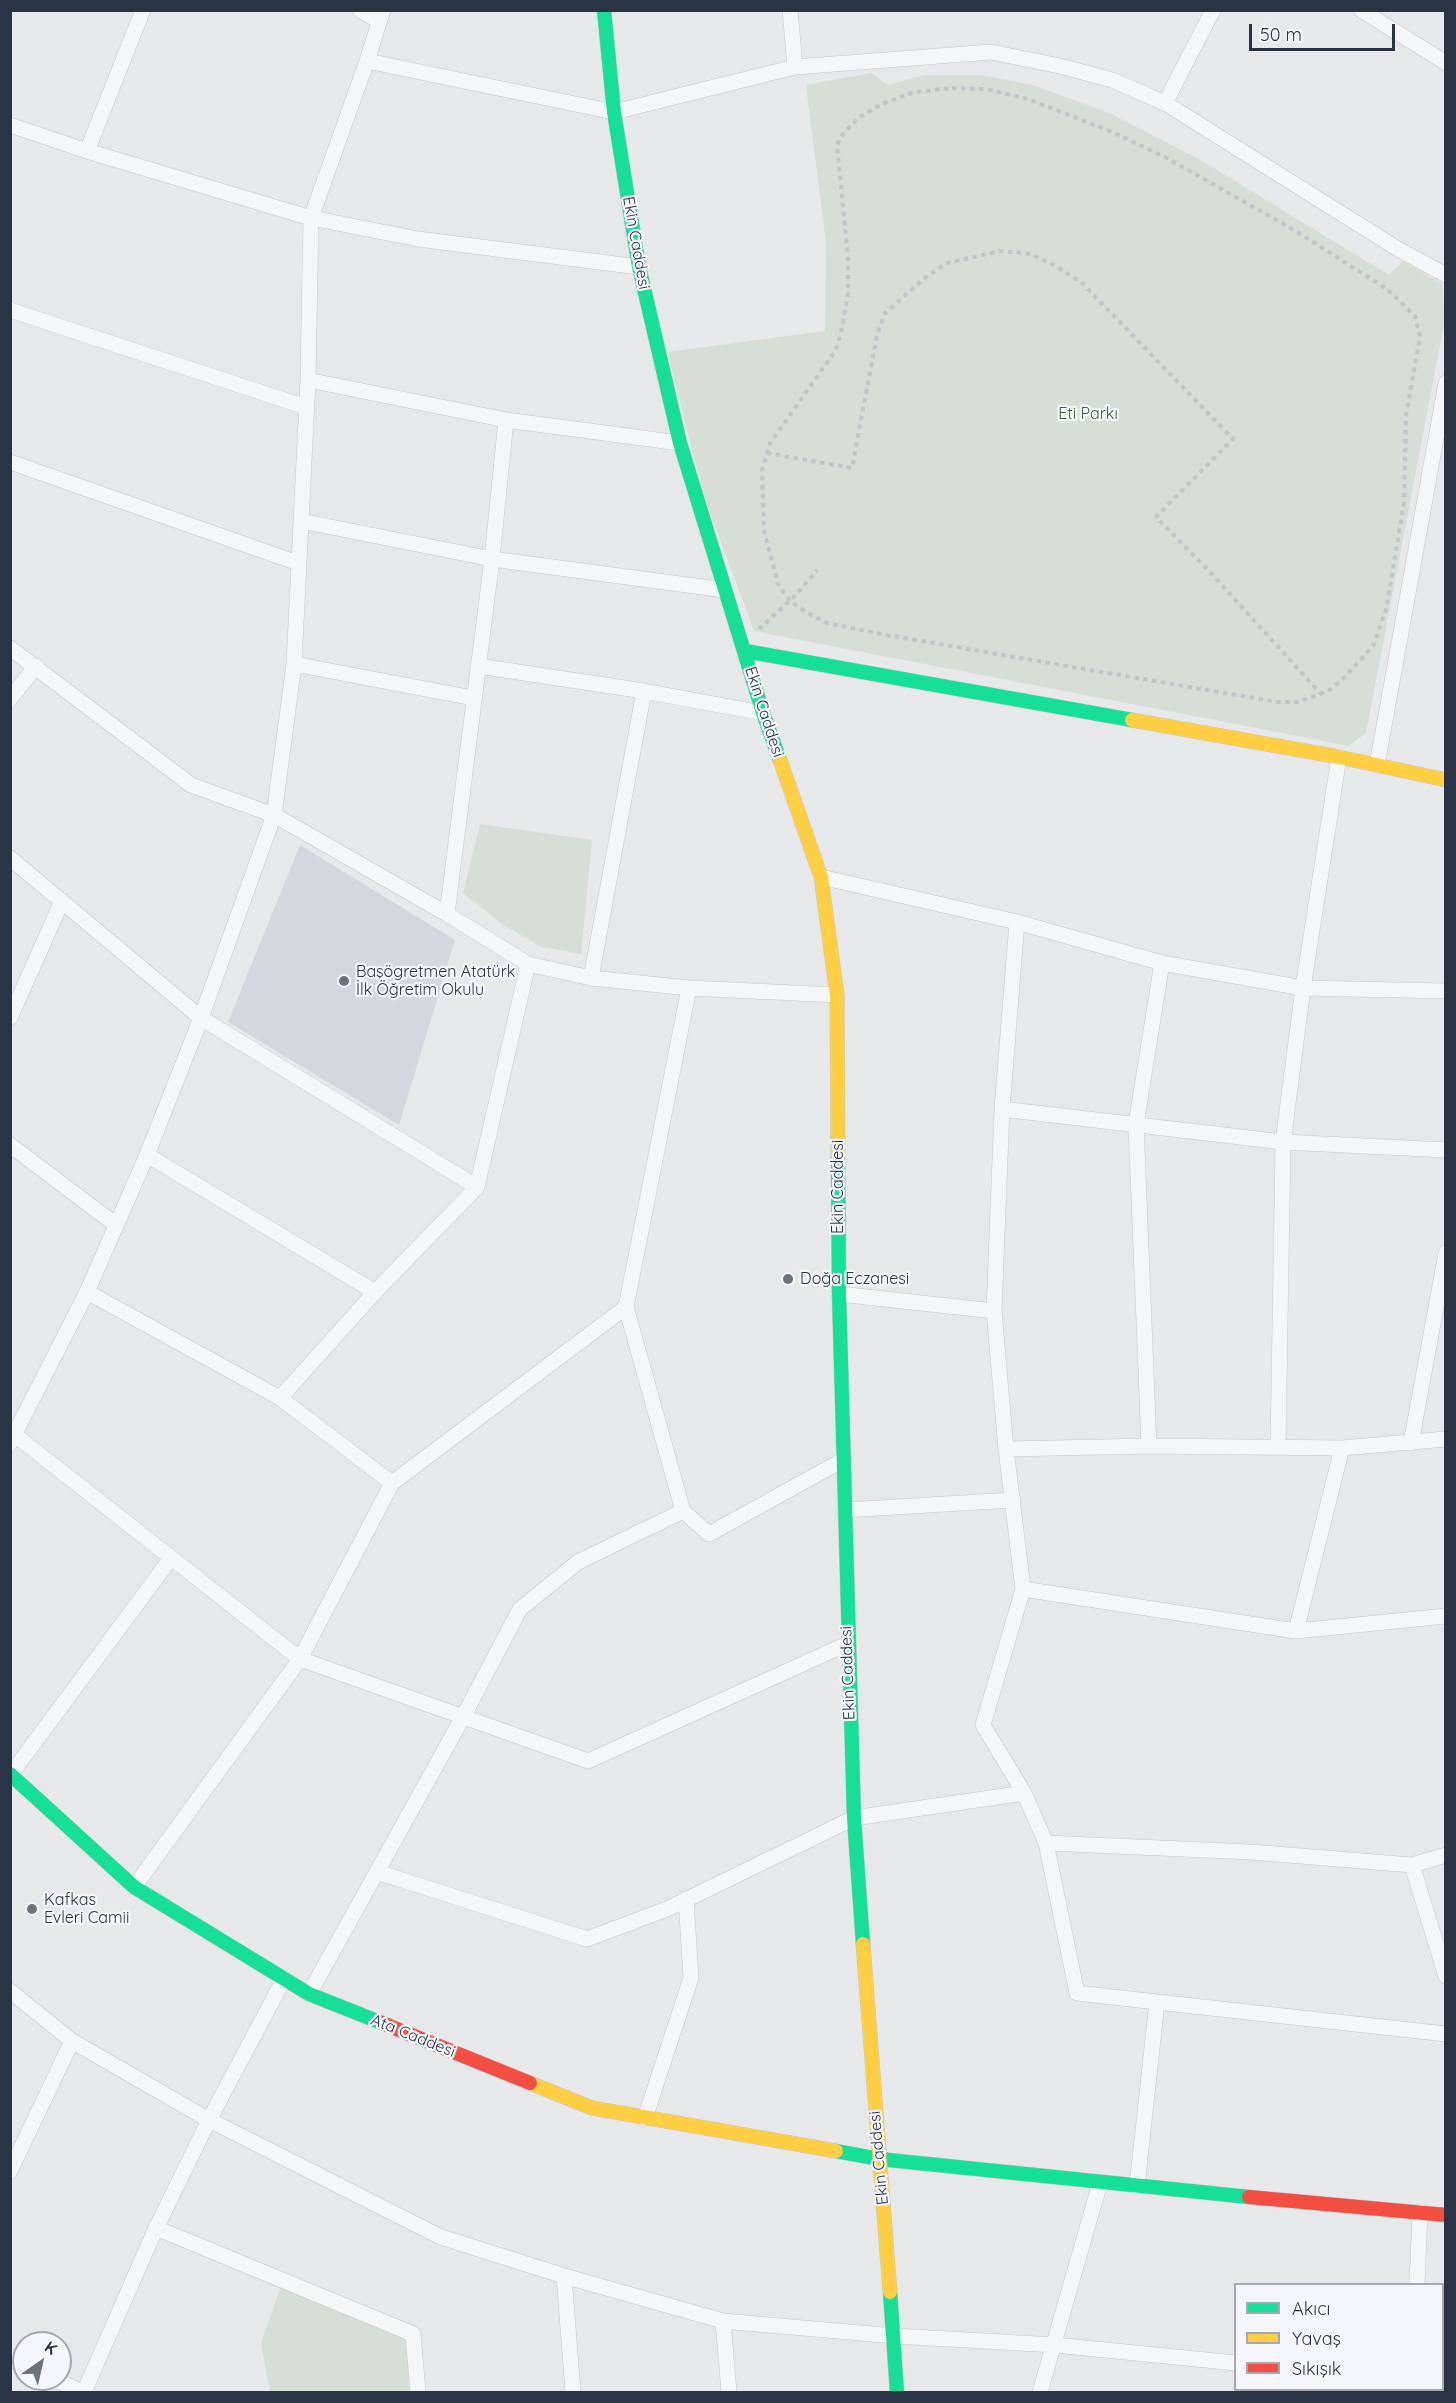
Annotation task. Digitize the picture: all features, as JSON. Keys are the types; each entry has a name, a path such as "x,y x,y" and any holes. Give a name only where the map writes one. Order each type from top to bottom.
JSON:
{"street":[{"path":"87,152 143,10"},
{"path":"360,10 381,16 368,61 311,218 308,380 294,664 274,815 201,1018 147,1155 87,1292 13,1439 300,1659 588,1761 847,1644"},
{"name":"Ekin Caddesi","path":"604,10 614,112 639,267 680,443 763,713 820,876 837,995 839,1294 847,1644 854,1818 879,2159 895,2336 897,2392"},
{"path":"789,10 795,67"},
{"path":"1165,103 1213,10"},
{"path":"1361,10 1446,63"},
{"path":"368,61 614,112 795,67 991,52 1060,66 1112,80 1165,103 1398,249 1446,275"},
{"path":"10,125 87,152 311,218 418,239 639,267"},
{"path":"10,310 306,407"},
{"path":"308,380 506,420 680,443"},
{"path":"1377,765 1446,383"},
{"path":"447,914 492,559 506,420"},
{"path":"10,462 298,562"},
{"path":"301,521 492,559 725,590"},
{"path":"10,648 191,785 274,815 447,914 528,964 591,978 689,988 837,995"},
{"path":"744,648 1339,756 1446,780"},
{"path":"294,664 473,698"},
{"path":"10,699 36,666"},
{"path":"478,666 644,691 763,713"},
{"path":"591,978 644,691"},
{"path":"1278,1448 1283,1142 1303,988 1339,756"},
{"path":"10,858 201,1018 477,1187"},
{"path":"820,876 1017,922 1162,963 1303,988 1446,991"},
{"path":"10,1018 62,901"},
{"path":"1017,922 1002,1109 994,1311 1006,1449 1023,1589 983,1725 1024,1793 1046,1843 1077,1993 1446,2034"},
{"path":"1149,1446 1136,1124 1162,963"},
{"path":"280,1398 375,1292 477,1187 528,964"},
{"path":"689,988 626,1307 684,1511 709,1534 843,1460"},
{"path":"1002,1109 1283,1142 1446,1150"},
{"path":"10,1145 116,1225"},
{"path":"147,1155 375,1292"},
{"path":"1411,1443 1446,1253"},
{"path":"87,1292 280,1398 392,1482"},
{"path":"839,1294 994,1311"},
{"path":"134,1887 300,1659 392,1482 626,1307"},
{"path":"1006,1449 1149,1446 1342,1448 1446,1439"},
{"path":"1296,1631 1342,1448"},
{"path":"845,1510 1013,1500"},
{"path":"309,1994 520,1609 578,1562 684,1511"},
{"path":"11,1774 171,1558"},
{"path":"1023,1589 1296,1631 1446,1616"},
{"name":"Ata Caddesi","path":"11,1774 134,1887 309,1994 592,2108 879,2159 1101,2183 1446,2215"},
{"path":"377,1872 587,1939 686,1899 854,1818 1024,1793"},
{"path":"1046,1843 1251,1852 1412,1864 1446,1855"},
{"path":"1412,1864 1446,1976"},
{"path":"645,2118 691,1978 686,1899"},
{"path":"83,2392 156,2228 209,2120 284,1979"},
{"path":"10,1991 72,2041 209,2120 441,2237 564,2276 723,2320 895,2336 1055,2345 1234,2363"},
{"path":"1137,2186 1157,2002"},
{"path":"10,2172 72,2041"},
{"path":"1040,2392 1101,2183"},
{"path":"1417,2283 1420,2212"},
{"path":"156,2228 413,2334 418,2392"},
{"path":"564,2276 573,2392"},
{"path":"723,2320 729,2392"}],"path":[{"path":"952,88 986,89 1028,99 1112,132 1165,157 1294,230 1387,289 1415,316 1420,337 1406,416 1404,503 1386,610 1373,646 1342,680 1321,694 1298,702 1277,702 886,635 827,622 790,601 777,584 764,531 762,470 767,453 770,443 836,350 841,332 848,294 848,256 837,146 843,134 858,118 882,104 914,92 952,88"},
{"path":"767,453 852,468 875,346 885,313 947,262 1000,251 1031,254 1054,265 1082,283 1233,439 1156,517 1210,572 1321,694"},
{"path":"744,648 813,577 817,570"}],"shaded area":[{"name":"Başögretmen Atatürk İlk Öğretim Okulu","path":"300,845 455,940 399,1125 228,1022"}],"green space":[{"name":"Eti Parkı","path":"871,73 888,85 925,75 981,75 1033,85 1109,113 1199,159 1389,275 1403,261 1442,284 1445,319 1366,733 1349,746 754,631 705,499 667,352 825,331 826,243 806,85"},
{"path":"480,824 592,840 581,954 542,947 503,925 463,893"},
{"path":"281,2286 407,2339 409,2392 270,2392 261,2343"}],"traffic: fast":[{"path":"604,10 614,112 639,267 680,443 763,713 780,760"},
{"path":"745,651 1132,720"},
{"path":"838,1157 839,1294 854,1818 863,1944"},
{"path":"10,1774 134,1887 309,1994 382,2023"},
{"path":"836,2151 879,2159 1249,2197"},
{"path":"890,2292 897,2392"}],"traffic: slow":[{"path":"1132,720 1339,757 1446,780"},
{"path":"780,760 821,877 837,995 838,1157"},
{"path":"863,1944 890,2292"},
{"path":"530,2083 592,2108 836,2151"}],"traffic: jam":[{"path":"382,2023 530,2083"},
{"path":"1249,2197 1446,2215"}],"place":[{"name":"Başögretmen Atatürk İlk Öğretim Okulu","path":"344,981"},
{"name":"Doğa Eczanesi","path":"788,1279"},
{"name":"Kafkas Evleri Camii","path":"32,1909"}]}
